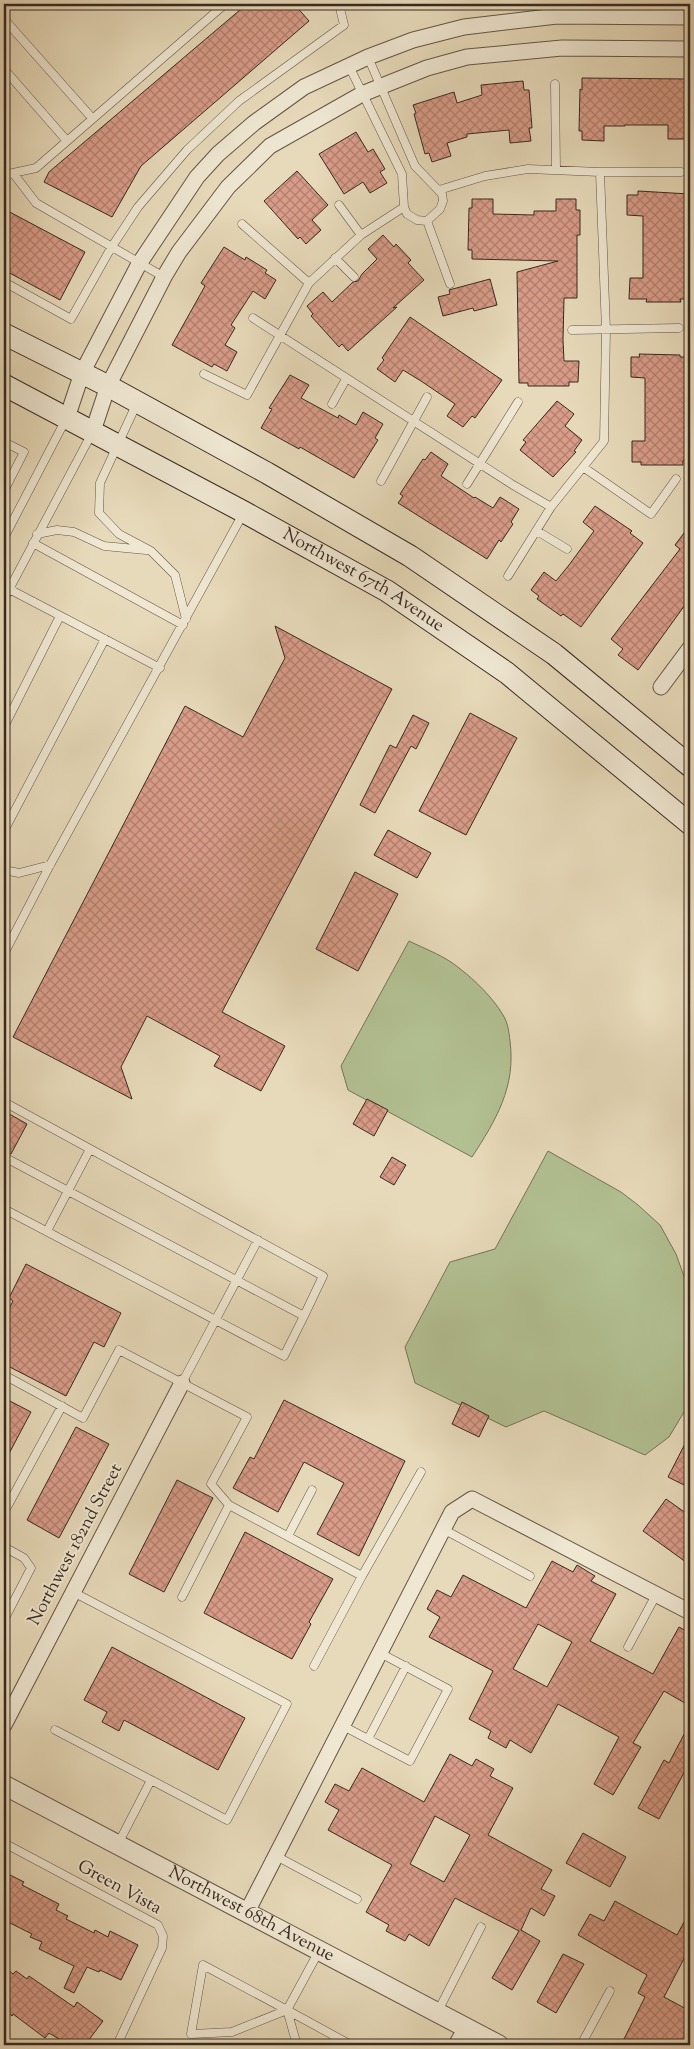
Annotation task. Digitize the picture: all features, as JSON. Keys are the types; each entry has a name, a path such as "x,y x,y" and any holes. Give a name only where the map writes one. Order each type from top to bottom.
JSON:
{"main road":[{"path":"4,334 108,386 267,473 410,556 554,654 690,766"},
{"name":"Northwest 67th Avenue","path":"4,385 244,512 386,591 507,673 690,824"}],"street":[{"path":"67,418 82,373 139,264 197,177 218,154 254,123 304,87 368,57 413,40 464,27 557,16 690,17"},
{"path":"93,431 108,386 179,252 228,187 270,146 362,94 426,68 467,57 562,48 690,49"},
{"path":"661,687 690,648"},
{"name":"Northwest 182nd Street","path":"4,1724 182,1383"},
{"path":"247,1912 452,1512 472,1499 690,1612"},
{"name":"Northwest 68th Avenue","path":"4,1785 499,2045"},
{"path":"456,2045 466,2028"}],"lane":[{"path":"4,174 13,174 36,168 225,4"},
{"path":"4,282 71,319 111,248 138,207 187,150 239,101 344,25 339,4"},
{"path":"4,19 92,118"},
{"path":"349,66 402,174 404,207 407,214 417,220 427,221 440,209 443,201 439,190 415,166 368,57"},
{"path":"4,70 67,141"},
{"path":"555,84 556,170"},
{"path":"439,190 485,176 528,169 600,172 681,172"},
{"path":"508,576 551,507 604,441 606,330 600,172"},
{"path":"13,174 36,203 164,278"},
{"path":"339,205 361,235"},
{"path":"204,374 247,395 310,283 361,235 404,207"},
{"path":"427,221 450,284"},
{"path":"242,224 310,283"},
{"path":"336,258 354,277"},
{"path":"253,318 479,464 551,507"},
{"path":"572,330 679,328"},
{"path":"332,404 346,379"},
{"path":"381,481 428,397"},
{"path":"137,402 100,482 99,513 119,534 151,550 175,575 185,622"},
{"path":"467,484 518,402"},
{"path":"4,538 67,418"},
{"path":"4,599 93,431"},
{"path":"4,442 24,452 4,491"},
{"path":"584,467 651,514 676,479"},
{"path":"4,954 50,865 160,668 244,512"},
{"path":"38,534 56,530 74,532 104,546 151,550"},
{"path":"537,531 567,550"},
{"path":"33,543 185,622"},
{"path":"8,589 160,668"},
{"path":"4,727 60,616"},
{"path":"4,831 105,639"},
{"path":"4,870 18,873 50,865"},
{"path":"4,1102 323,1276 284,1356 4,1208"},
{"path":"47,1231 90,1149"},
{"path":"4,1158 304,1316"},
{"path":"182,1383 258,1240"},
{"path":"4,1375 83,1418 119,1350 247,1417 211,1484 229,1505 362,1576"},
{"path":"7,1507 62,1406"},
{"path":"314,1666 421,1472"},
{"path":"288,1536 312,1490"},
{"path":"182,1597 229,1505"},
{"path":"443,1529 530,1576"},
{"path":"4,1547 24,1558 31,1568 4,1620"},
{"path":"55,1730 226,1820 287,1704 73,1592"},
{"path":"628,1647 656,1594"},
{"path":"342,1726 410,1761 448,1689 380,1653"},
{"path":"368,1739 406,1666"},
{"path":"118,1844 151,1780"},
{"name":"Green Vista","path":"4,1843 158,1925 163,1936 162,1948 117,2045"},
{"path":"276,1856 357,1899"},
{"path":"437,2013 482,1927"},
{"path":"319,1950 287,2010 232,2032 191,2034 203,1966 287,2010 351,2045"},
{"path":"581,2045 610,1992"},
{"path":"287,2010 296,2045"},
{"path":"4,2041 11,2045"}],"green space":[{"path":"409,941 448,960 465,973 494,1002 507,1024 511,1058 507,1088 489,1130 472,1157 348,1090 341,1066"},
{"path":"548,1151 621,1192 660,1225 676,1254 690,1293 690,1402 669,1437 645,1455 544,1411 506,1427 415,1383 405,1347 450,1262 495,1249"}],"building":[{"path":"247,4 294,4 309,21 141,166 112,217 44,182 49,172"},
{"path":"582,78 687,79 687,89 690,89 690,130 688,130 688,139 668,139 668,125 625,125 604,126 604,141 582,140 582,131 579,131"},
{"path":"523,81 524,90 529,90 532,128 529,128 531,141 510,143 509,130 467,134 467,137 447,143 451,156 432,162 429,153 425,154 413,105 454,92 457,103 482,95 481,85"},
{"path":"356,132 368,152 373,149 385,169 380,172 387,183 370,193 363,182 344,194 319,154"},
{"path":"297,171 328,205 312,220 321,230 306,244 300,237 298,239 264,201"},
{"path":"638,191 689,194 687,256 690,256 690,299 680,299 681,302 646,302 647,299 629,299 630,278 643,278 643,216 627,215 627,195 638,195"},
{"path":"472,199 493,199 493,214 534,215 534,211 556,211 556,199 576,199 576,210 580,210 580,235 577,235 577,298 564,298 563,340 564,361 579,361 578,382 569,382 569,386 528,386 528,383 519,383 517,272 558,261 472,259 472,250 468,250 469,208 472,208"},
{"path":"4,209 85,252 60,300 4,270"},
{"path":"383,235 394,247 396,244 411,260 408,263 424,280 348,351 342,344 339,347 311,316 313,314 307,306 323,292 332,302 353,282 358,281 362,274 377,259 368,249"},
{"path":"224,247 245,260 246,257 267,270 265,273 276,280 265,299 253,291 231,325 235,328 225,345 237,352 227,371 214,364 212,367 172,345 205,286 201,283"},
{"path":"490,279 497,305 474,311 473,308 443,316 438,297 450,294 449,290"},
{"path":"410,317 502,380 475,418 472,416 463,427 447,416 455,404 421,381 403,370 395,382 377,369 384,360 382,358"},
{"path":"639,354 690,357 690,460 683,460 683,465 641,465 641,462 632,462 632,441 645,441 645,378 631,377 631,357 640,357"},
{"path":"290,375 309,385 301,398 338,418 339,415 356,425 363,412 383,424 375,438 378,440 354,478 300,447 299,449 261,428 272,409 269,408"},
{"path":"557,401 574,414 565,426 582,440 574,451 576,452 553,477 520,450 526,442 523,440"},
{"path":"431,452 448,464 441,476 474,498 493,508 500,497 519,509 511,522 513,524 501,542 499,540 487,559 398,503 403,496 400,494 423,459 425,460"},
{"path":"595,506 632,531 630,533 643,543 581,627 537,599 539,596 531,590 544,572 556,581 569,565 594,531 583,522"},
{"path":"690,525 690,598 638,670 618,655 623,649 611,639 680,549 675,545"},
{"path":"275,626 392,689 222,1012 285,1046 261,1091 214,1066 220,1056 147,1016 121,1067 132,1099 13,1037 185,706 243,737 285,658"},
{"path":"470,713 517,738 466,835 419,811"},
{"path":"413,715 429,723 416,749 411,746 375,813 360,805 390,745 396,748"},
{"path":"388,830 431,853 417,878 374,855"},
{"path":"355,872 398,894 358,971 316,949"},
{"path":"367,1099 388,1110 374,1136 353,1124"},
{"path":"4,1111 27,1124 11,1154 4,1151"},
{"path":"392,1157 406,1165 394,1185 380,1177"},
{"path":"26,1264 121,1313 104,1347 94,1342 66,1396 4,1364 4,1319 13,1301 9,1298"},
{"path":"4,1398 31,1412 4,1463"},
{"path":"284,1400 405,1461 359,1556 317,1534 344,1483 304,1462 278,1512 233,1488 250,1457 254,1459"},
{"path":"462,1402 489,1416 479,1437 452,1424"},
{"path":"76,1427 109,1444 59,1538 27,1520"},
{"path":"690,1434 690,1488 668,1477"},
{"path":"177,1480 213,1498 164,1592 129,1574"},
{"path":"666,1499 690,1516 690,1565 643,1531"},
{"path":"245,1532 333,1579 309,1622 311,1624 292,1659 204,1613"},
{"path":"552,1561 573,1572 577,1565 595,1576 591,1581 616,1594 590,1641 653,1674 679,1627 690,1633 690,1706 664,1691 633,1743 641,1747 613,1795 594,1784 619,1737 558,1704 531,1753 510,1740 506,1748 488,1738 491,1731 469,1719 493,1671 429,1637 440,1617 427,1609 437,1590 451,1597 463,1575 526,1608","holes":["538,1624 572,1642 547,1687 513,1669"]},
{"path":"112,1647 245,1718 218,1770 124,1720 119,1731 102,1722 107,1712 84,1700"},
{"path":"690,1723 690,1774 685,1771 659,1819 638,1808 664,1760 669,1763"},
{"path":"450,1754 472,1766 476,1759 494,1769 490,1776 513,1788 488,1835 552,1870 541,1889 555,1896 544,1916 531,1908 521,1930 540,1941 512,1990 492,1978 519,1931 455,1898 429,1946 409,1934 405,1941 386,1931 389,1925 366,1912 392,1865 328,1830 339,1810 325,1802 335,1784 349,1791 362,1768 424,1802","holes":["435,1816 470,1835 444,1882 410,1864"]},
{"path":"583,1833 626,1857 610,1887 566,1863"},
{"path":"4,1872 24,1882 22,1885 59,1904 56,1910 68,1916 66,1919 94,1933 95,1930 108,1937 110,1931 138,1945 121,1980 100,1970 99,1972 87,1967 74,1993 64,1988 74,1966 39,1949 42,1942 30,1937 32,1934 4,1920"},
{"path":"615,1901 677,1935 690,1911 690,1947 664,1997 690,2011 690,2045 621,2045 645,1997 638,1993 647,1975 578,1935 590,1914 604,1921"},
{"path":"563,1954 584,1964 556,2013 537,2002"},
{"path":"4,1967 13,1974 16,1971 27,1979 29,1976 74,2007 77,2002 103,2021 85,2045 69,2045 49,2033 45,2038 4,2009"}]}
